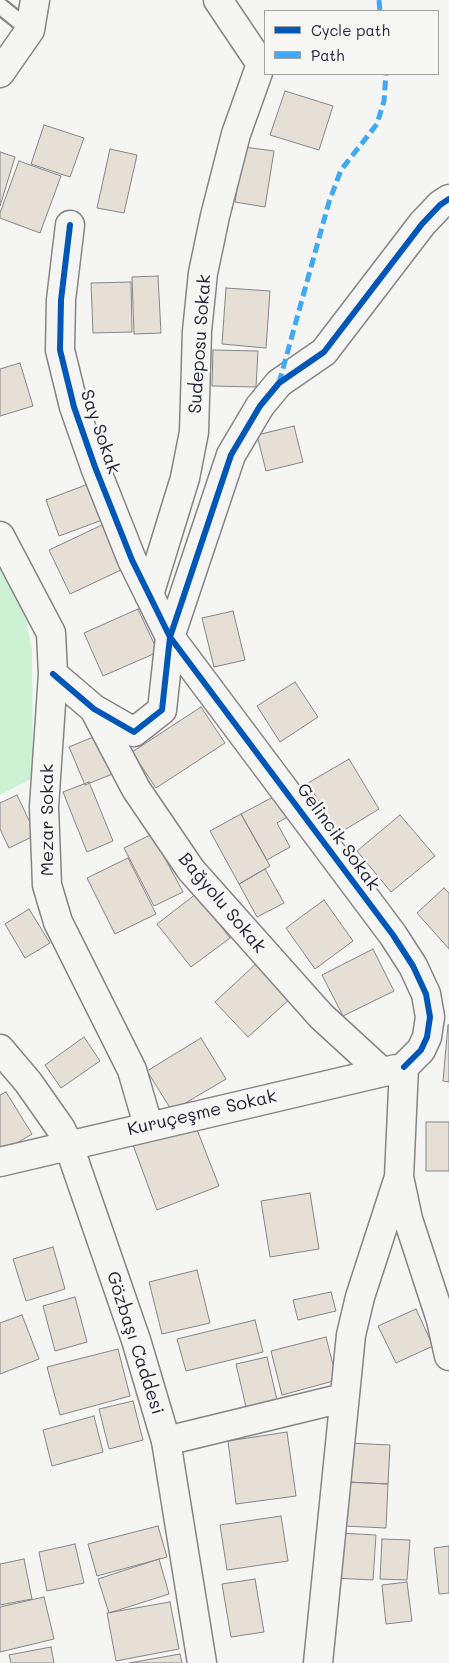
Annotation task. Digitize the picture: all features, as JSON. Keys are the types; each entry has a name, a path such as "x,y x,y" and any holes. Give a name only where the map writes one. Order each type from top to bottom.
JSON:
{"street":[{"path":"3,64 30,30 34,0"},
{"name":"Sudeposu Sokak","path":"149,595 185,478 194,432 197,331 202,283 215,216 236,134 261,64 218,0"},
{"path":"53,674 94,709 134,732 162,710 170,637 231,455 260,406 279,383 324,352 422,224 440,205 449,199"},
{"name":"Say Sokak","path":"70,225 59,328 60,350 65,375 96,467 132,560 170,637"},
{"name":"Mezar Sokak","path":"0,536 51,632 53,674 44,808 47,885 58,922 132,1070 148,1125"},
{"name":"Gelincik Sokak","path":"170,637 393,935 413,966 426,994 430,1017 427,1037 421,1050 393,1069"},
{"name":"Bağyolu Sokak","path":"94,709 136,789 191,870 321,1016 393,1069"},
{"name":"Gözbaşı Caddesi","path":"0,1049 28,1082 61,1129 69,1146 136,1340 166,1441 202,1663"},
{"path":"393,1069 399,1178 408,1219 441,1320 449,1356"},
{"name":"Kuruçeşme Sokak","path":"0,1162 148,1125 393,1069"},
{"path":"318,1663 343,1398 351,1335 360,1297 399,1178"},
{"path":"166,1441 343,1398"}],"lane":[{"path":"0,6 30,30"}],"green space":[{"path":"0,565 13,587 25,615 32,650 33,778 0,795"}],"building":[{"path":"285,91 333,106 319,150 270,135"},
{"path":"44,125 84,138 70,177 31,164"},
{"path":"244,147 274,151 265,207 235,202"},
{"path":"110,149 137,155 124,213 97,208"},
{"path":"0,152 15,157 0,206"},
{"path":"19,161 61,176 40,233 0,218 0,213"},
{"path":"158,276 161,333 134,334 132,277"},
{"path":"131,282 132,332 93,333 91,283"},
{"path":"226,288 270,291 266,348 222,344"},
{"path":"213,350 258,351 256,387 212,386"},
{"path":"20,363 33,406 0,416 0,369"},
{"path":"294,426 303,462 266,471 257,435"},
{"path":"91,483 105,519 59,536 46,500"},
{"path":"102,525 123,569 70,594 49,550"},
{"path":"138,609 158,652 103,676 84,633"},
{"path":"233,611 245,660 214,667 202,618"},
{"path":"295,682 318,717 280,742 257,706"},
{"path":"201,707 225,743 156,788 132,752"},
{"path":"98,735 115,773 85,785 69,747"},
{"path":"349,759 379,809 338,834 308,783"},
{"path":"89,782 113,841 87,852 63,792"},
{"path":"17,795 36,835 9,848 0,829 0,803"},
{"path":"275,796 287,817 277,823 290,847 267,860 241,814"},
{"path":"241,814 270,866 239,884 210,831"},
{"path":"400,815 435,856 391,892 357,851"},
{"path":"152,834 183,892 154,906 124,848"},
{"path":"128,858 156,914 115,934 87,878"},
{"path":"265,869 284,903 257,917 239,884"},
{"path":"444,888 449,893 449,949 417,913"},
{"path":"196,894 230,938 191,967 157,924"},
{"path":"324,900 353,941 315,969 286,928"},
{"path":"29,909 50,943 25,958 5,924"},
{"path":"373,949 394,991 343,1016 322,975"},
{"path":"259,961 292,997 248,1037 215,1002"},
{"path":"449,1025 449,1082 443,1081"},
{"path":"84,1037 100,1061 61,1088 45,1065"},
{"path":"201,1038 226,1079 172,1111 147,1071"},
{"path":"6,1092 32,1134 0,1153 0,1095"},
{"path":"194,1122 219,1186 157,1210 133,1145"},
{"path":"426,1122 449,1122 449,1171 426,1171"},
{"path":"310,1193 319,1249 270,1257 261,1201"},
{"path":"53,1247 65,1289 26,1301 13,1259"},
{"path":"197,1270 210,1323 162,1334 149,1282"},
{"path":"331,1292 336,1311 298,1320 293,1300"},
{"path":"75,1297 87,1342 55,1351 43,1306"},
{"path":"416,1309 433,1346 396,1363 378,1326"},
{"path":"22,1315 39,1359 0,1374 0,1323"},
{"path":"255,1320 263,1352 186,1371 177,1339"},
{"path":"326,1337 337,1380 282,1395 271,1351"},
{"path":"118,1349 130,1396 60,1415 47,1367"},
{"path":"267,1357 277,1400 246,1407 236,1364"},
{"path":"133,1401 143,1440 109,1449 99,1409"},
{"path":"94,1416 103,1452 52,1466 43,1430"},
{"path":"287,1432 296,1496 236,1504 228,1441"},
{"path":"348,1443 390,1445 388,1484 347,1482"},
{"path":"347,1482 388,1484 386,1528 344,1526"},
{"path":"281,1516 288,1561 227,1570 220,1525"},
{"path":"158,1526 167,1557 97,1576 88,1544"},
{"path":"338,1533 376,1535 373,1580 334,1578"},
{"path":"382,1539 410,1540 407,1580 380,1579"},
{"path":"75,1544 84,1583 47,1591 39,1552"},
{"path":"449,1546 449,1593 439,1594 434,1548"},
{"path":"24,1559 32,1599 0,1605 0,1564"},
{"path":"159,1559 169,1594 109,1613 98,1579"},
{"path":"255,1579 264,1632 231,1637 222,1584"},
{"path":"407,1582 412,1621 386,1624 382,1585"},
{"path":"44,1597 54,1639 0,1652 0,1607"},
{"path":"170,1602 179,1649 116,1661 107,1613"},
{"path":"51,1647 54,1663 11,1663 9,1655"},
{"path":"180,1654 182,1663 129,1663"}],"marked path":[{"path":"379,0 380,10"},
{"path":"279,383 329,202 341,170 377,124 384,101 386,75"}],"cycle path":[{"path":"53,674 94,709 134,732 162,710 170,637 231,455 260,406 279,383 324,352 422,224 440,205 449,199"},
{"path":"70,225 61,300 60,350 74,407 95,467 132,560 170,637 393,935 413,966 426,994 430,1017 427,1037 421,1050 404,1067"}]}
